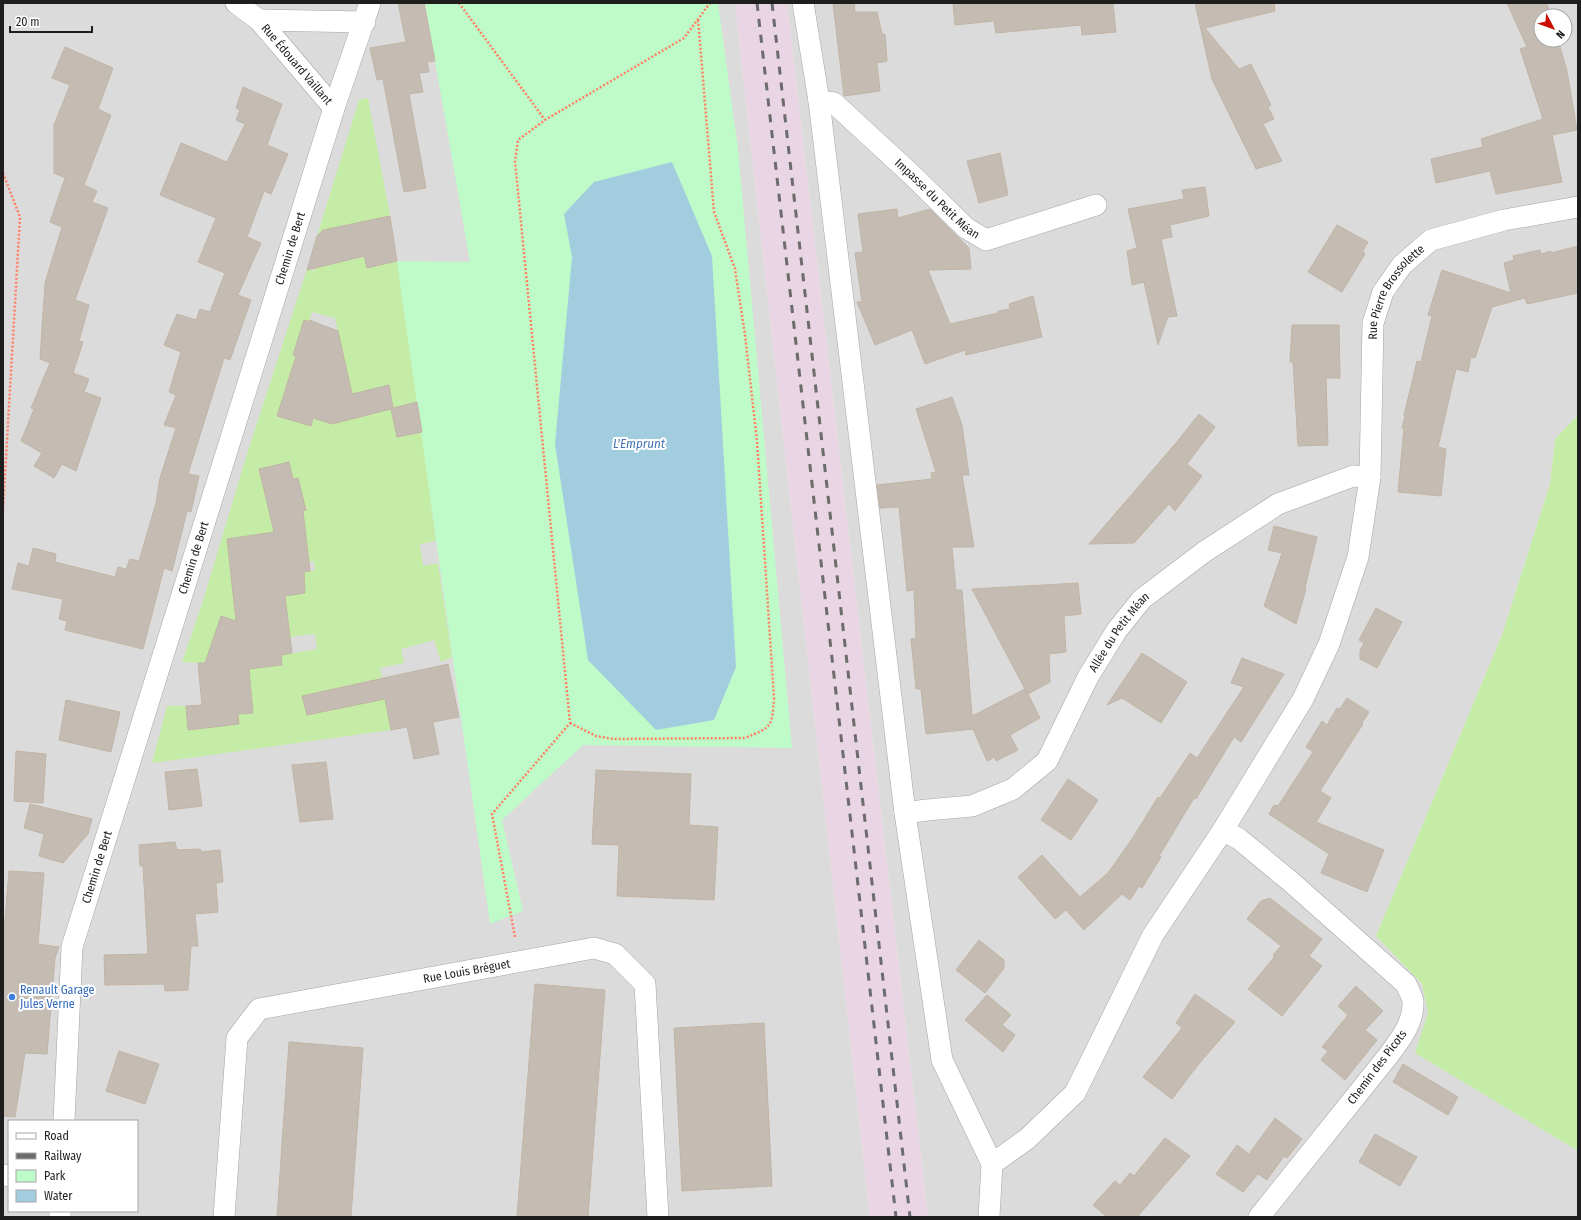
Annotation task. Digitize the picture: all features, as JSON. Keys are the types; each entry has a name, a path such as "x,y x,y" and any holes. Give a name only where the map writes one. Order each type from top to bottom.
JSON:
{"street":[{"name":"Rue Édouard Vaillant","path":"236,3 259,20 334,108"},
{"path":"803,3 819,101 905,813 942,1060 992,1164 989,1217"},
{"name":"Rue Édouard Vaillant","path":"259,20 367,12"},
{"name":"Chemin de Bert","path":"64,1120 72,947 334,108 367,12"},
{"name":"Impasse du Petit Méan","path":"819,101 834,103 911,174 966,228 986,240 1096,205"},
{"name":"Rue Pierre Brossolette","path":"992,1164 1027,1139 1075,1093 1153,935 1223,830 1303,699 1329,644 1358,557 1370,477 1373,323 1383,292 1402,265 1431,240 1504,220 1578,207"},
{"name":"Allée du Petit Méan","path":"905,813 972,806 1013,789 1047,760 1088,677 1118,630 1142,599 1204,552 1278,504 1353,476 1370,477"},
{"name":"Chemin des Picots","path":"1223,830 1239,839 1290,881 1406,984 1413,1000 1411,1017 1400,1039 1259,1217"},
{"name":"Rue Louis Bréguet","path":"224,1217 237,1038 259,1009 594,948 614,954 645,984 658,1217"}],"path":[{"path":"459,3 545,120"},
{"path":"519,961 492,814 570,723 515,161 518,140 545,120 684,38 710,3"},
{"path":"570,723 596,736 613,739 745,738 764,730 773,719 774,698 757,442 735,269 714,212 698,18"},
{"path":"3,173 20,217 3,510"}],"shaded area":[{"path":"3,3 735,3 870,1217 3,1217"},
{"path":"735,3 787,3 928,1217 870,1217"},
{"path":"787,3 1578,3 1578,415 1555,439 1550,484 1502,635 1376,936 1422,984 1428,1013 1416,1053 1578,1151 1578,1217 928,1217"}],"green space":[{"path":"425,3 718,3 738,149 792,748 583,745 502,820 523,911 490,924 397,261 470,262"},
{"path":"368,98 390,216 324,230 331,264 364,257 367,268 397,261 417,402 395,426 397,437 422,432 436,541 420,544 423,566 438,563 452,657 441,662 434,640 401,649 404,663 380,668 382,678 311,694 385,699 391,730 152,763 167,706 186,706 188,730 239,724 238,714 253,712 252,700 232,662 182,662 202,604 246,457 307,269 314,271 317,262 317,236 359,100","holes":["312,312 335,318 352,394 389,385 393,408 326,422 313,418 311,426 277,416 288,381 318,391 336,369 304,320 309,322","308,550 309,562 314,561 315,570 286,575 271,556","271,579 285,596 286,608 234,602 232,584","221,616 257,628 209,652","315,634 317,649 281,655 284,641 296,636"]},
{"path":"1578,415 1578,1151 1415,1053 1428,1013 1422,984 1376,936 1502,635 1550,484 1555,439"}],"water":[{"name":"L'Emprunt","path":"672,162 712,256 736,667 714,720 656,730 588,660 555,444 572,257 564,214 594,182"}],"building":[{"path":"398,3 424,3 435,61 427,62 429,72 419,73 423,92 409,94 426,188 404,192 383,79 377,80 370,48 406,42"},
{"path":"833,3 854,3 855,12 877,12 882,34 885,34 887,61 877,63 880,91 844,96"},
{"path":"953,3 1113,3 1116,32 1082,35 1081,25 996,33 994,21 955,25"},
{"path":"1195,3 1274,3 1275,11 1205,28 1239,69 1251,64 1271,105 1268,107 1274,119 1263,124 1282,161 1256,169 1212,79"},
{"path":"1507,3 1547,3 1549,8 1533,8 1533,48 1560,48 1567,71 1577,130 1552,135 1562,182 1496,194 1490,171 1436,183 1431,159 1483,147 1481,139 1543,119 1520,49 1527,47"},
{"path":"65,47 113,68 98,109 111,115 84,185 97,191 92,202 108,208 75,300 89,305 79,341 83,342 73,373 89,379 84,392 101,398 76,471 62,464 54,478 34,466 42,453 21,441 34,409 31,408 50,363 40,359 45,283 62,227 50,222 65,178 68,179 54,173 54,125 70,85 52,78"},
{"path":"243,87 282,104 267,145 288,154 271,194 264,191 247,237 261,243 238,295 251,300 230,360 224,358 188,474 199,476 191,512 187,511 172,571 164,568 143,649 65,630 67,621 59,619 63,599 12,589 18,563 29,566 33,548 56,554 55,562 115,577 118,567 126,569 130,559 139,561 156,503 160,478 176,428 164,425 176,395 169,392 181,352 164,345 177,314 196,320 200,309 210,312 225,273 198,262 216,218 160,195 181,143 227,162 245,124 236,120 240,110 236,108"},
{"path":"1000,153 1008,195 979,203 967,161"},
{"path":"1205,187 1209,216 1170,225 1172,237 1161,239 1177,316 1168,317 1158,345 1144,282 1132,285 1127,251 1137,248 1128,209 1184,199 1182,190"},
{"path":"897,209 898,218 930,209 969,248 971,269 928,270 950,324 1010,309 1009,304 1033,296 1042,337 966,355 965,350 925,364 912,330 875,345 857,302 862,302 855,253 863,252 858,214"},
{"path":"390,216 397,261 367,268 364,256 307,270 317,236 323,230"},
{"path":"1337,225 1368,242 1363,251 1365,254 1342,292 1308,272"},
{"path":"1578,246 1578,293 1527,304 1525,298 1492,307 1475,358 1471,357 1468,372 1456,369 1438,447 1446,449 1441,496 1398,492 1404,415 1417,361 1421,362 1432,316 1428,315 1442,270 1511,293 1504,263 1514,260 1513,256 1540,250 1541,254 1551,251 1551,253"},
{"path":"304,320 309,322 309,320 338,331 352,394 389,385 393,408 417,402 422,432 397,437 391,409 332,424 313,418 311,426 277,416 296,356 293,355"},
{"path":"1292,325 1339,325 1340,378 1326,378 1328,445 1298,446 1293,362 1290,362"},
{"path":"952,397 962,425 969,475 962,475 974,547 952,547 956,590 962,590 972,716 1025,689 972,589 1078,583 1081,614 1064,616 1066,652 1049,654 1050,682 1028,694 1040,718 1010,735 1018,750 996,761 995,757 987,761 973,729 926,734 921,689 916,689 911,639 916,638 914,590 907,591 899,507 880,508 877,485 932,479 931,473 936,472 916,409"},
{"path":"1199,414 1215,427 1187,464 1202,476 1175,511 1169,504 1134,543 1089,544 1176,443"},
{"path":"289,462 293,479 298,478 306,510 303,511 310,571 304,572 305,593 285,596 292,653 281,655 282,665 249,669 253,713 238,714 239,724 188,730 186,706 202,705 198,663 205,663 221,616 236,621 227,539 274,532 259,469"},
{"path":"1274,526 1317,537 1306,589 1296,624 1264,606 1282,553 1268,550"},
{"path":"1376,608 1402,622 1377,668 1360,659 1360,651 1364,643 1359,640"},
{"path":"1142,653 1187,682 1161,723 1122,698 1107,705"},
{"path":"1242,658 1284,674 1241,742 1234,737 1196,799 1194,798 1159,856 1161,857 1142,888 1139,886 1130,900 1122,894 1084,930 1066,910 1055,919 1018,877 1042,855 1080,897 1108,873 1132,839 1158,797 1160,798 1190,753 1197,758 1244,687 1231,683"},
{"path":"448,664 459,717 433,722 439,754 414,759 407,727 391,730 385,699 307,715 302,696"},
{"path":"1347,698 1369,712 1362,723 1363,724 1320,791 1331,798 1316,822 1384,850 1367,892 1321,873 1329,854 1269,814 1274,805 1278,806 1313,752 1306,747 1322,721 1327,725 1337,708 1340,709"},
{"path":"66,700 120,712 111,752 59,740"},
{"path":"16,751 46,754 43,803 14,801"},
{"path":"326,762 333,819 300,822 292,765"},
{"path":"197,769 202,806 169,810 165,772"},
{"path":"596,770 691,774 689,825 718,827 714,900 617,896 619,845 592,844"},
{"path":"1068,779 1098,800 1071,840 1041,820"},
{"path":"30,804 92,819 88,834 63,863 39,856 44,834 24,828"},
{"path":"175,842 177,850 200,849 201,852 220,850 223,882 216,883 218,912 195,914 198,946 191,946 188,990 165,991 164,984 105,985 104,955 148,954 143,866 140,866 139,845"},
{"path":"9,871 44,873 38,944 59,947 55,958 47,1054 25,1053 15,1117 3,1116 3,943"},
{"path":"1270,898 1322,939 1309,956 1322,966 1282,1016 1248,989 1275,956 1273,955 1281,946 1247,919 1261,901"},
{"path":"979,940 1004,960 1004,968 985,993 956,970"},
{"path":"535,984 605,990 588,1217 517,1217"},
{"path":"1356,986 1383,1011 1365,1030 1377,1040 1345,1080 1321,1060 1328,1051 1322,1047 1348,1015 1338,1006"},
{"path":"1195,994 1235,1022 1198,1065 1172,1099 1143,1077 1182,1028 1176,1023"},
{"path":"987,995 1011,1015 1002,1025 1015,1035 1003,1052 965,1020"},
{"path":"764,1023 772,1186 682,1191 674,1028"},
{"path":"289,1042 363,1048 351,1217 277,1217"},
{"path":"119,1051 159,1064 145,1104 106,1091"},
{"path":"1403,1064 1458,1097 1448,1115 1393,1082"},
{"path":"1275,1118 1302,1139 1287,1158 1284,1156 1267,1180 1258,1174 1243,1192 1216,1174 1237,1145 1249,1154"},
{"path":"1375,1134 1417,1157 1400,1186 1359,1162"},
{"path":"1165,1138 1190,1156 1137,1217 1107,1217 1093,1205 1115,1181 1120,1185 1130,1173 1134,1176"}],"railway":[{"path":"757,3 896,1217"},
{"path":"772,3 910,1217"}],"place":[{"name":"Renault Garage Jules Verne","path":"12,997"}]}
